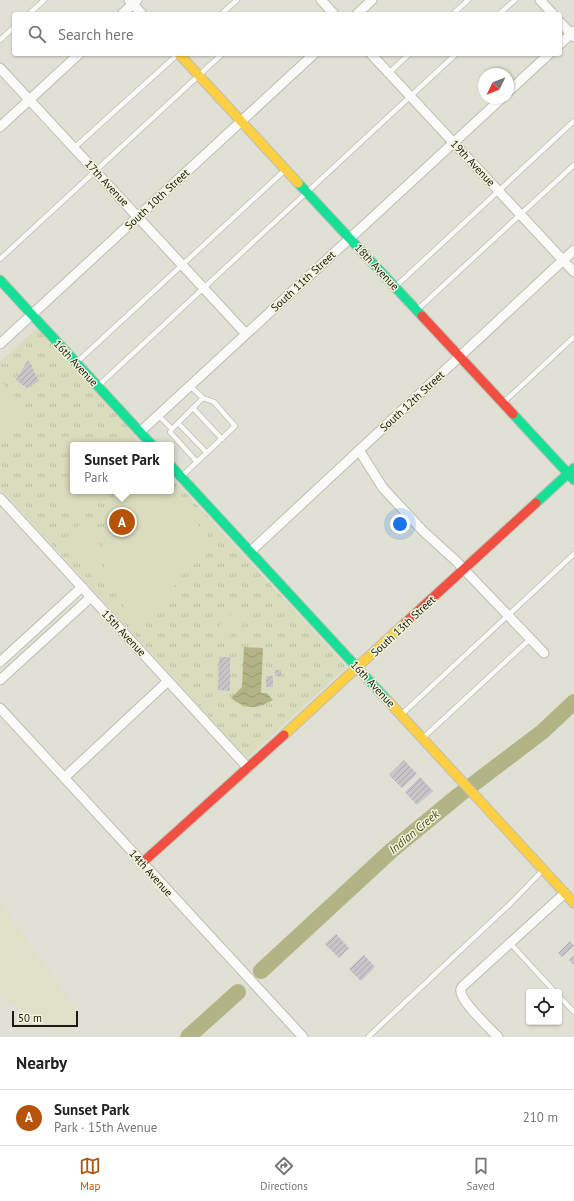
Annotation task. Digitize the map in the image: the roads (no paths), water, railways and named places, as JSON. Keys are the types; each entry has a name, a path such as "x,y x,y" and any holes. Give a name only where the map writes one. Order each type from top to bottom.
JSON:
{"street":[{"path":"321,0 332,12"},
{"path":"359,12 372,0"},
{"path":"540,0 551,12"},
{"path":"124,12 133,1 141,12"},
{"path":"562,24 573,34 562,42"},
{"path":"0,127 77,56"},
{"name":"18th Avenue","path":"181,56 503,404 572,474"},
{"name":"South 10th Street","path":"0,344 312,56"},
{"name":"19th Avenue","path":"374,56 574,272"},
{"path":"514,86 547,56"},
{"name":"17th Avenue","path":"0,68 246,334"},
{"name":"South 11th Street","path":"140,432 496,104"},
{"name":"South 12th Street","path":"250,552 574,250"},
{"name":"16th Avenue","path":"0,280 149,442"},
{"path":"359,450 383,488 423,531 464,570 544,653"},
{"name":"16th Avenue","path":"174,469 574,903"},
{"name":"South 13th Street","path":"142,863 464,570 572,474"},
{"name":"15th Avenue","path":"1,500 248,768"},
{"path":"0,662 82,587"},
{"path":"0,680 91,597"},
{"path":"64,778 168,681"},
{"name":"14th Avenue","path":"0,708 303,1037"},
{"path":"498,1037 466,1002 461,989 565,893"}],"lane":[{"path":"30,12 44,0"},
{"path":"223,12 237,0"},
{"path":"455,12 468,0"},
{"path":"502,12 515,0"},
{"path":"0,40 12,29"},
{"path":"74,148 177,56"},
{"path":"0,259 220,56"},
{"path":"389,73 407,56"},
{"path":"98,386 454,56"},
{"path":"395,287 574,121"},
{"path":"417,310 574,165"},
{"path":"76,363 286,169"},
{"path":"503,404 574,337"},
{"path":"181,477 235,426 214,402 204,398 190,386"},
{"path":"171,431 204,398"},
{"path":"193,408 222,439"},
{"path":"158,415 197,462"},
{"path":"178,423 207,453"},
{"path":"401,715 574,554"},
{"path":"423,738 530,639"},
{"path":"368,1037 511,903 543,870"},
{"path":"510,943 552,989"},
{"path":"562,999 574,1012"}],"water":[{"path":"244,647 263,648 261,693 267,693 273,700 256,707 246,706 231,698 242,687"}],"waterway":[{"name":"Indian Creek","path":"261,971 392,850 459,795 542,732 574,702"},
{"name":"Indian Creek","path":"188,1037 238,992"}],"place":[{"name":"Sunset Park","path":"122,522"}]}
